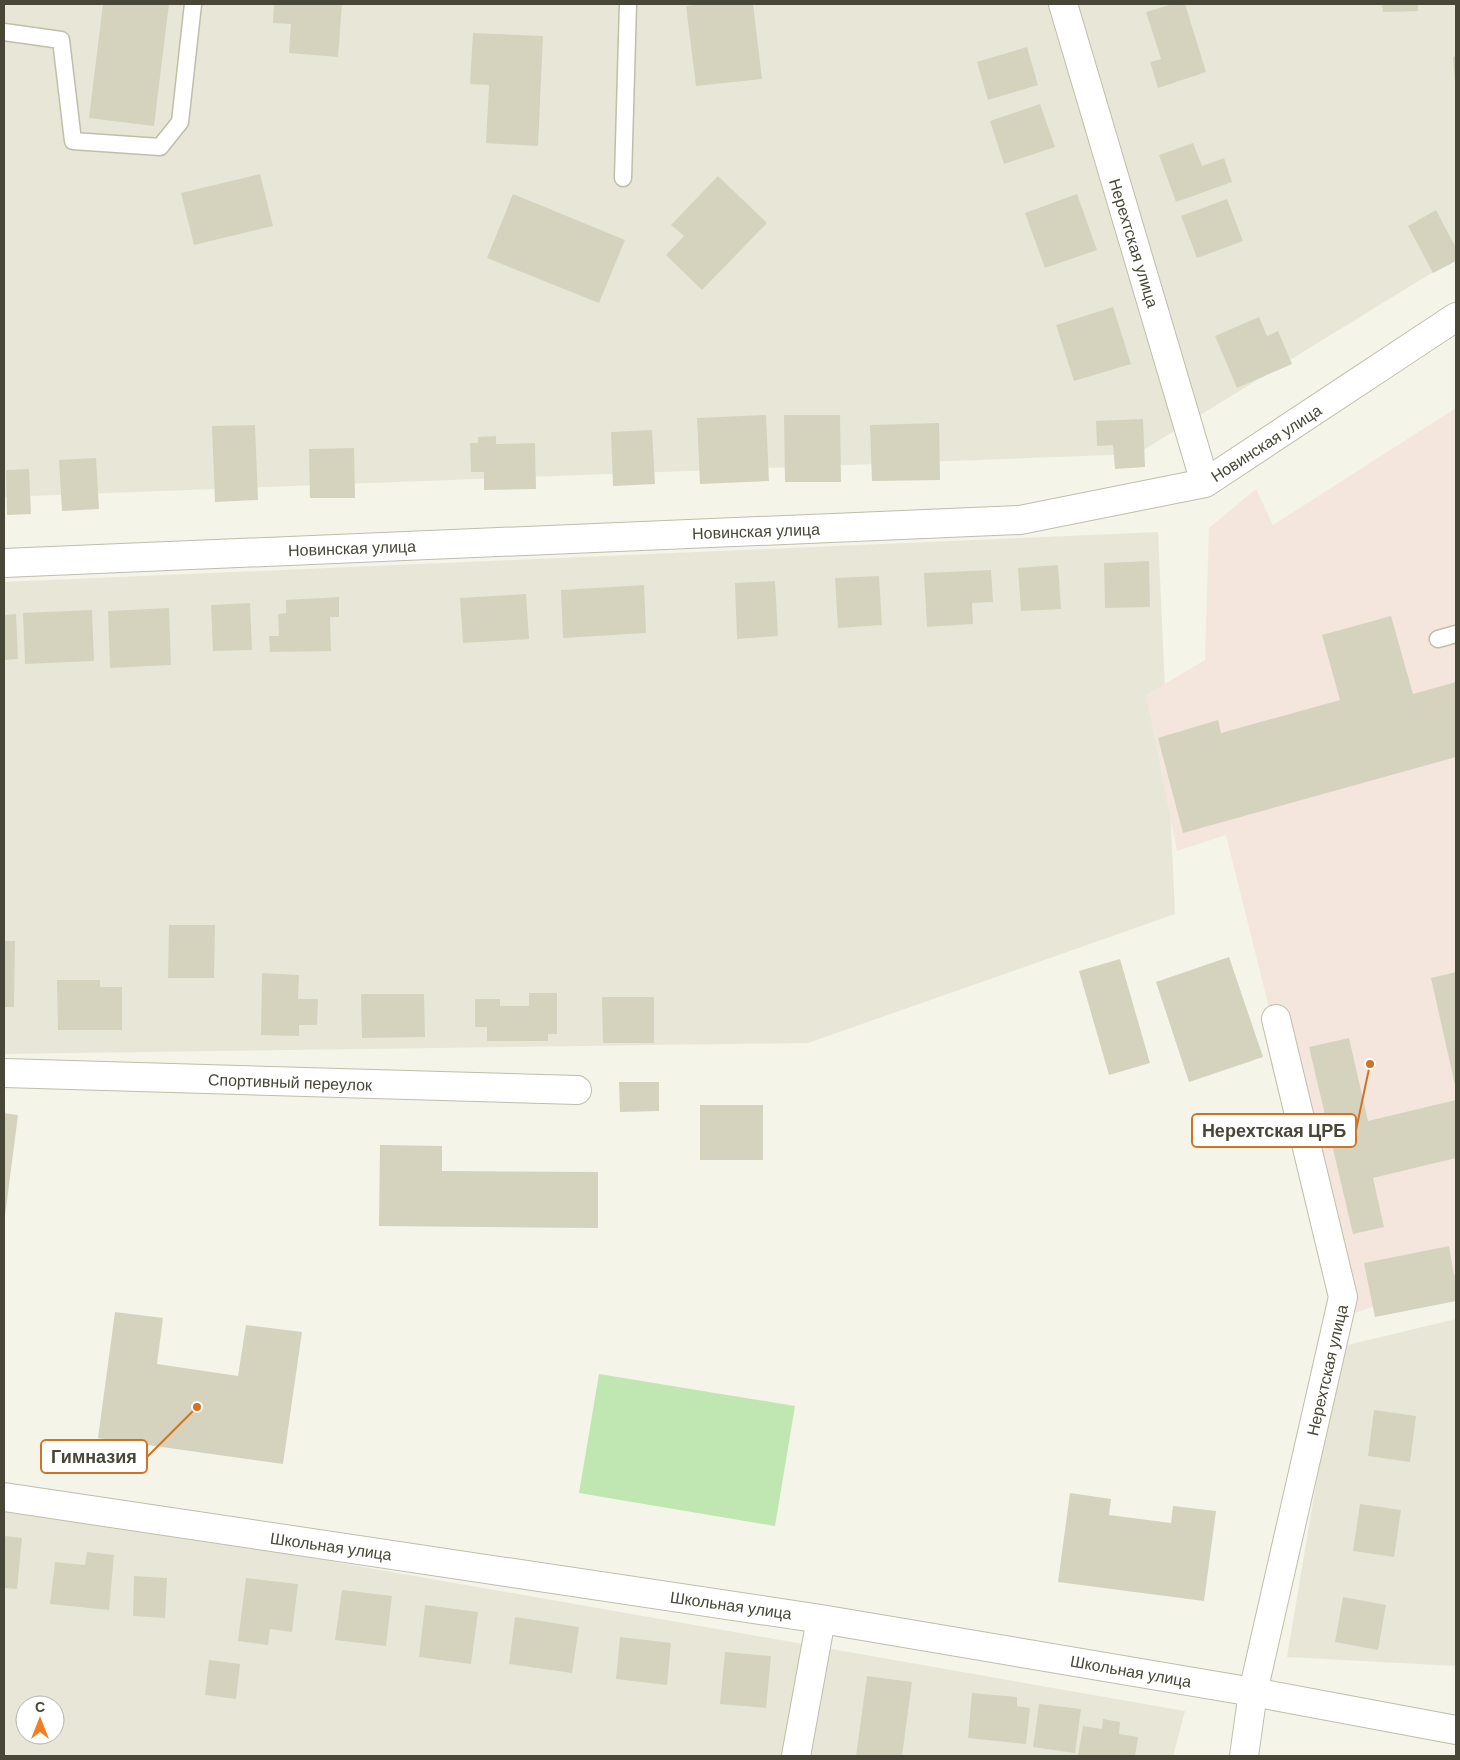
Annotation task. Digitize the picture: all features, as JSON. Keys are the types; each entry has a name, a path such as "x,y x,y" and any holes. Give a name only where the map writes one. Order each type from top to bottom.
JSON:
{"street":[{"name":"Нерехтская улица","path":"1063,4 1206,483"},
{"name":"Новинская улица","path":"4,563 1020,520 1206,483 1456,317"},
{"name":"Нерехтская улица","path":"1244,1756 1253,1692 1343,1298 1276,1019"},
{"name":"Спортивный переулок","path":"4,1074 577,1090"},
{"name":"Школьная улица","path":"4,1497 821,1619 1253,1692 1456,1730"},
{"path":"796,1756 821,1619"}],"lane":[{"path":"4,32 61,40 73,141 160,147 180,122 193,4"},
{"path":"623,178 628,4"},
{"path":"1438,639 1456,634"}],"shaded area":[{"path":"4,4 1456,4 1456,258 1137,454 4,497"},
{"path":"1456,408 1456,1278 1346,1316 1226,835 1177,851 1146,695 1205,660 1209,528 1256,489 1273,525"},
{"path":"1158,532 1175,914 808,1043 4,1054 4,582"},
{"path":"1456,1319 1456,1666 1287,1657 1339,1347"},
{"path":"4,1504 1185,1711 1173,1756 4,1756"}],"green space":[{"path":"599,1374 795,1406 775,1526 579,1493"}],"building":[{"path":"103,4 169,4 154,126 89,118"},
{"path":"274,4 342,4 338,57 289,53 291,24 273,23"},
{"path":"753,4 762,79 696,86 686,6"},
{"path":"1173,4 1185,4 1206,72 1158,88 1150,62 1161,59 1146,12"},
{"path":"1382,4 1418,4 1418,11 1383,12"},
{"path":"473,33 543,36 538,146 486,143 489,85 470,84"},
{"path":"1027,47 1038,85 988,100 977,62"},
{"path":"1456,56 1456,83 1455,83 1453,57"},
{"path":"1040,104 1055,147 1004,164 990,121"},
{"path":"1193,143 1202,166 1224,158 1232,182 1176,202 1159,155"},
{"path":"260,174 273,226 194,245 181,193"},
{"path":"718,176 767,223 702,290 666,255 684,236 671,225"},
{"path":"513,194 625,240 599,303 487,258"},
{"path":"1077,194 1097,250 1045,268 1025,213"},
{"path":"1227,199 1243,241 1197,258 1181,216"},
{"path":"1436,210 1456,248 1456,261 1433,273 1408,226"},
{"path":"1113,307 1131,364 1074,381 1056,325"},
{"path":"1259,317 1267,336 1278,331 1292,364 1237,388 1215,336"},
{"path":"766,415 769,481 700,484 697,418"},
{"path":"784,415 840,415 841,482 785,482"},
{"path":"1143,419 1145,467 1115,469 1113,445 1097,446 1096,421"},
{"path":"939,423 940,480 872,481 870,425"},
{"path":"255,425 258,500 215,502 212,426"},
{"path":"652,430 655,484 613,486 611,432"},
{"path":"496,436 496,444 535,443 536,489 484,490 484,472 471,472 470,443 478,443 478,437"},
{"path":"354,448 355,498 310,498 309,449"},
{"path":"96,458 99,509 62,511 59,460"},
{"path":"29,469 31,514 7,515 6,470"},
{"path":"1149,561 1150,607 1105,608 1104,563"},
{"path":"1058,565 1061,609 1021,611 1018,568"},
{"path":"991,570 993,602 972,603 973,624 927,627 924,573"},
{"path":"879,576 882,625 838,628 835,578"},
{"path":"775,581 778,636 737,639 735,583"},
{"path":"644,585 646,633 563,638 561,590"},
{"path":"526,594 529,639 463,643 460,598"},
{"path":"339,597 339,617 330,617 331,651 270,652 269,636 279,636 278,614 286,613 286,600"},
{"path":"250,603 252,650 213,651 211,605"},
{"path":"169,608 171,665 110,668 108,611"},
{"path":"92,610 94,661 25,664 23,613"},
{"path":"16,614 18,659 4,660 4,615"},
{"path":"1391,616 1413,694 1456,682 1456,757 1183,833 1158,738 1218,720 1221,733 1340,700 1322,635"},
{"path":"169,925 215,925 214,978 168,978"},
{"path":"4,941 15,941 14,1007 4,1007"},
{"path":"1229,957 1263,1057 1189,1082 1156,982"},
{"path":"1120,959 1150,1063 1109,1075 1079,971"},
{"path":"1456,972 1456,1084 1455,1085 1431,978"},
{"path":"262,973 299,975 298,999 318,999 317,1025 299,1025 299,1036 261,1035"},
{"path":"57,980 100,980 100,987 122,987 122,1030 58,1030"},
{"path":"529,993 557,993 557,1034 548,1034 548,1041 487,1041 487,1027 475,1027 475,999 500,999 500,1006 529,1006"},
{"path":"361,994 424,994 425,1037 362,1038"},
{"path":"602,997 654,997 654,1043 603,1043"},
{"path":"1349,1038 1368,1121 1456,1100 1456,1158 1373,1178 1384,1227 1353,1234 1309,1047"},
{"path":"619,1082 659,1082 659,1111 620,1112"},
{"path":"700,1105 763,1105 763,1160 700,1160"},
{"path":"4,1113 18,1115 5,1216 4,1216"},
{"path":"380,1145 442,1146 442,1171 598,1172 598,1228 379,1226"},
{"path":"1449,1246 1454,1275 1456,1275 1456,1301 1375,1317 1364,1263"},
{"path":"115,1312 163,1318 157,1364 238,1376 246,1325 302,1332 283,1464 98,1438"},
{"path":"1374,1410 1416,1416 1410,1462 1368,1456"},
{"path":"1070,1493 1111,1499 1109,1515 1171,1523 1173,1506 1216,1511 1204,1601 1058,1582"},
{"path":"1360,1504 1401,1510 1394,1557 1353,1551"},
{"path":"4,1536 22,1538 17,1589 4,1588"},
{"path":"87,1552 114,1555 109,1610 50,1604 55,1562 85,1565"},
{"path":"134,1576 167,1578 165,1618 133,1616"},
{"path":"246,1578 298,1584 292,1632 270,1629 268,1645 238,1641"},
{"path":"342,1590 392,1596 386,1646 335,1640"},
{"path":"1343,1597 1386,1605 1378,1650 1335,1642"},
{"path":"425,1605 478,1612 471,1664 419,1657"},
{"path":"515,1617 579,1627 572,1673 509,1664"},
{"path":"620,1637 671,1643 667,1685 616,1679"},
{"path":"725,1652 771,1656 766,1708 720,1704"},
{"path":"209,1660 240,1664 236,1699 205,1695"},
{"path":"867,1676 912,1682 902,1756 856,1756"},
{"path":"972,1693 1017,1697 1017,1706 1030,1708 1026,1744 968,1738"},
{"path":"1039,1704 1081,1709 1075,1753 1033,1747"},
{"path":"1103,1719 1120,1722 1119,1734 1138,1737 1135,1756 1078,1756 1083,1726 1102,1729"}],"place":[{"name":"Нерехтская ЦРБ","path":"1370,1064"},
{"name":"Гимназия","path":"197,1407"}]}
